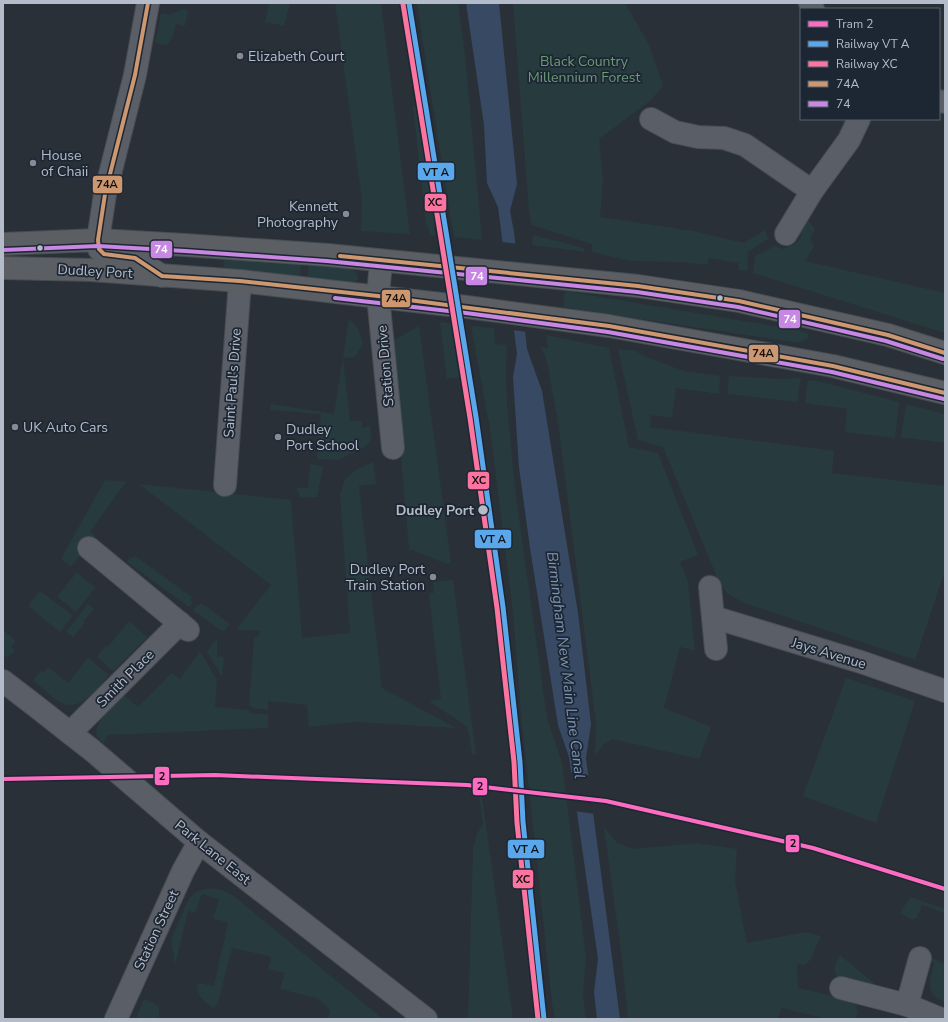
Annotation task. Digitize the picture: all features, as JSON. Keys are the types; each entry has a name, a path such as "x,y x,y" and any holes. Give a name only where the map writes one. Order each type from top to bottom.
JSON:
{"highway":[{"name":"Dudley Port","path":"3,244 98,240 328,255 638,286 739,301 888,336 945,353"},
{"name":"Dudley Port","path":"3,268 91,270 240,281 467,307 609,326 833,366 945,393"}],"street":[{"path":"148,3 135,75 105,194 98,240 99,249 104,254 135,258 162,276"},
{"path":"651,119 676,132 698,137 724,138 745,145 812,191"},
{"path":"786,234 812,191 849,140 859,120"},
{"name":"Station Drive","path":"381,261 378,296 393,448"},
{"name":"Saint Paul's Drive","path":"225,485 240,281"},
{"name":"Smith Place","path":"70,732 184,627 89,548"},
{"path":"710,587 716,649"},
{"name":"Jays Avenue","path":"713,617 861,662 945,691"},
{"name":"Park Lane East","path":"3,681 70,732 199,842 426,1019"},
{"name":"Station Street","path":"116,1019 184,871 199,842"},
{"path":"907,1005 920,958"},
{"path":"841,988 907,1005 941,1019"}],"green space":[{"path":"269,3 290,3 284,26 265,22"},
{"path":"335,3 381,3 410,234 361,231 362,199"},
{"path":"417,3 458,3 465,55 482,240 454,237"},
{"name":"Black Country Millennium Forest","path":"513,3 625,3 649,45 663,86 651,100 599,139 603,180 600,217 693,231 744,243 765,230 768,239 748,252 747,271 738,270 739,263 709,258 707,265 681,262 630,261 592,252 592,244 532,225 529,211"},
{"path":"183,9 188,10 185,26 176,24 173,36 168,44 163,45 155,43 161,13 169,15"},
{"path":"419,105 441,228 434,227 435,236 430,235 428,226 426,226 413,106"},
{"path":"807,219 815,229 810,239 814,246 805,261 945,293 945,333 753,273 755,256 775,246 783,249 795,244 801,237 802,228"},
{"path":"533,235 584,248 584,252 532,245"},
{"path":"224,254 301,262 300,277 223,271"},
{"path":"309,263 350,269 356,272 358,279 353,283 307,278"},
{"path":"565,291 798,330 808,334 809,338 799,343 563,307"},
{"path":"349,319 358,329 363,343 355,357 343,358 350,421 362,421 362,428 370,426 371,440 366,446 338,460 317,459 321,414 270,410 271,404 334,414"},
{"path":"440,322 456,324 462,377 447,379"},
{"path":"419,326 451,563 444,563 409,549 391,342"},
{"path":"471,326 494,328 495,344 507,345 507,403 515,489 547,718 562,763 586,957 583,994 586,1019 555,1019 552,1003 521,715 513,612 490,429"},
{"path":"546,335 609,348 629,447 658,453 698,555 680,562 688,581 695,651 680,647 664,708 711,727 699,759 612,739 604,744 595,756 596,723 558,422 546,357 540,347 548,348"},
{"path":"618,349 633,350 649,358 684,371 720,376 719,394 676,388 672,418 651,415 650,427 834,451 832,473 945,486 945,570 915,660 742,602 727,593 719,582 663,447 638,440"},
{"path":"729,376 781,379 801,378 797,402 727,394"},
{"path":"808,380 899,402 895,438 845,432 847,409 805,403"},
{"path":"906,404 945,414 945,443 901,437"},
{"path":"373,462 376,484 359,486 382,688 456,728 355,722 309,727 307,705 268,701 268,710 253,708 249,704 254,638 260,634 260,631 236,630 271,585 139,484 291,500 302,638 350,633 340,495 345,479 356,470"},
{"path":"310,464 323,466 317,497 300,497 297,488 308,488"},
{"path":"105,480 126,482 90,532 95,536 71,567 61,559"},
{"path":"135,556 192,597 190,600 193,602 189,607 127,562 131,557 133,558"},
{"path":"77,572 95,588 76,612 57,597"},
{"path":"453,580 476,755 472,754 469,734 466,726 429,701 441,699 429,593 434,593 433,582"},
{"path":"40,591 73,616 60,632 28,606"},
{"path":"201,603 230,624 223,632 193,610"},
{"path":"88,604 94,609 73,637 66,632"},
{"path":"129,621 147,637 113,671 97,657 106,646 108,647"},
{"path":"3,630 16,641 11,647 15,650 8,658 3,654"},
{"path":"217,638 217,656 224,657 222,677 207,651"},
{"path":"200,651 217,680 215,707 249,710 249,713 268,715 268,728 109,735 105,738 104,744 97,736 96,731 100,720 122,693 138,707 172,673 180,679"},
{"path":"88,658 109,675 88,697 76,704 69,705 62,703 51,696 33,680 41,671 43,673 48,667 68,683"},
{"path":"846,678 915,701 876,823 803,796"},
{"path":"479,797 482,797 513,1019 468,1019 473,850 477,834 483,824"},
{"path":"604,827 617,843 633,849 697,843 737,849 735,882 747,943 806,932 821,936 810,960 805,965 797,964 798,988 848,999 855,1004 858,1011 855,1019 827,1019 782,1008 777,1019 628,1019 622,959"},
{"path":"204,889 220,890 235,897 383,1019 328,1019 330,1010 317,998 280,989 285,973 268,969 271,958 269,956 232,948 218,1003 213,1008 201,997 197,987 198,983 214,986 228,923 213,918 219,900 202,894 195,913 188,911 175,965 171,940 187,902 194,893"},
{"path":"910,897 945,909 945,913 922,905 917,918 912,920 900,913"},
{"path":"840,955 876,985 845,978 838,979 835,973 835,967"},
{"path":"928,956 945,964 943,974 945,975 945,1002 938,999 931,991 930,981 934,963 926,960"},
{"path":"144,999 159,1006 159,1019 136,1019"}],"water":[{"name":"Birmingham New Main Line Canal","path":"466,3 499,3 517,184 510,211 514,232 527,349 542,391 578,613 591,724 586,758 620,1019 597,1019 594,992 598,959 569,757 558,725 530,548 519,467 513,377 517,354 498,207 487,183 484,125"}],"pier":[{"path":"502,242 518,244 527,332 512,330"},
{"path":"569,772 591,776 596,814 574,811"}],"tram line":[{"name":"2","path":"3,779 215,775 467,785 606,801 813,848 945,889"}],"transit line":[{"name":"74A","path":"148,3 135,75 105,194 98,240 99,249 104,254 135,258 162,276 240,281 378,296 609,326 833,366 945,393"},
{"path":"409,3 476,417 503,607 520,762 523,822 544,1019"},
{"name":"74","path":"3,250 98,246 185,251 327,261 637,292 738,307 886,341 943,359"},
{"name":"74A","path":"340,256 638,286 739,301 888,335 945,353"},
{"name":"74","path":"335,298 466,313 608,332 832,372 944,399"}],"rail line":[{"name":"XC","path":"403,4 470,418 497,608 514,762 517,823 538,1019"}],"place":[{"name":"Elizabeth Court","path":"240,56"},
{"name":"House of Chaii","path":"33,163"},
{"name":"Kennett Photography","path":"346,214"},
{"name":"UK Auto Cars","path":"15,427"},
{"name":"Dudley Port School","path":"278,437"},
{"name":"Dudley Port","path":"483,510"},
{"name":"Dudley Port Train Station","path":"433,577"}]}
